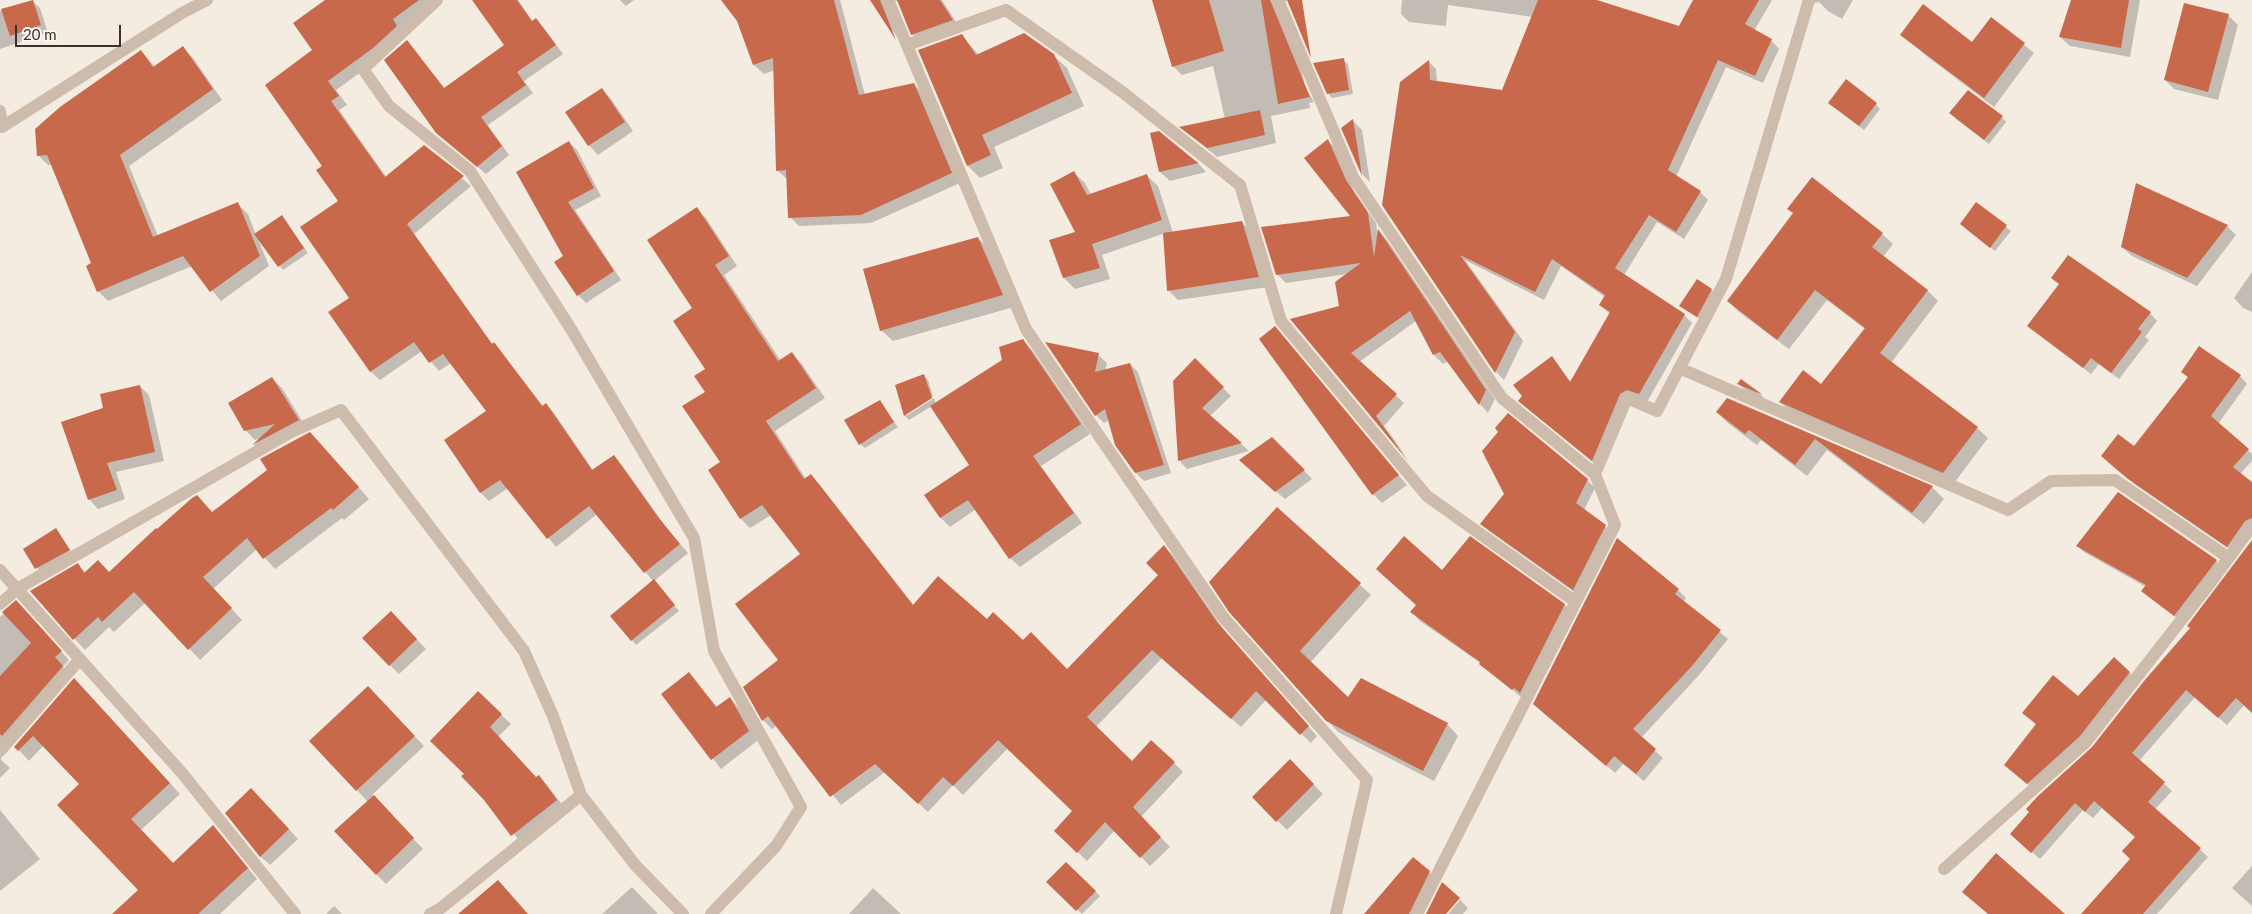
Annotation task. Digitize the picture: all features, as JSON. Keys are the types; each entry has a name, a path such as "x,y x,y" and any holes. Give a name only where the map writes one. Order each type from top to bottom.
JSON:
{"street":[{"path":"0,111 2,128 174,18 207,0"},
{"path":"437,0 363,69 389,106 470,171 571,329 694,538 714,652 801,807 776,846 711,914"},
{"path":"888,0 1026,329 1223,617 1366,780 1336,914"},
{"path":"1278,0 1353,177 1502,398 1594,474 1616,525 1417,914"},
{"path":"1594,474 1627,398 1656,410 1726,279 1809,0"},
{"path":"906,45 1006,10 1121,91 1240,185 1281,321 1427,496 1576,602"},
{"path":"1679,368 2008,510 2051,482 2115,480 2229,558"},
{"path":"0,604 17,589 291,432 341,410 524,651 553,716 581,794 636,866 683,914"},
{"path":"1944,869 2086,742 2252,526"},
{"path":"0,570 182,773 295,914"},
{"path":"0,751 80,659"},
{"path":"430,914 441,908 581,794"}],"building":[{"path":"33,0 41,25 10,36 1,9"},
{"path":"325,0 419,0 393,19 397,26 373,48 328,81 339,96 331,101 385,177 424,145 464,176 407,224 492,344 494,342 542,406 546,403 592,470 614,455 658,517 680,544 644,573 589,506 547,539 500,480 480,493 444,440 486,411 443,354 429,363 414,342 370,372 328,312 349,298 300,227 338,201 316,170 322,166 265,85 312,50 293,23"},
{"path":"472,0 517,0 532,21 536,18 556,45 517,72 526,85 481,117 502,146 477,167 436,133 384,60 407,40 444,88 504,45"},
{"path":"721,0 834,0 859,95 914,83 952,173 861,215 788,218 786,170 776,171 773,58 753,65 737,21"},
{"path":"870,0 880,0 896,40"},
{"path":"897,0 940,0 953,20 911,35"},
{"path":"1152,0 1209,0 1224,51 1172,67"},
{"path":"1261,0 1270,0 1310,97 1278,104"},
{"path":"1287,0 1302,0 1311,58"},
{"path":"1538,0 1597,0 1679,26 1693,0 1759,0 1745,24 1772,39 1755,76 1718,60 1668,170 1701,191 1676,232 1649,215 1615,268 1685,314 1639,394 1627,390 1620,394 1592,461 1518,401 1522,396 1513,385 1552,356 1570,382 1610,312 1599,305 1605,295 1552,259 1535,292 1460,255 1515,332 1495,373 1382,205 1400,82 1429,60 1430,80 1502,90"},
{"path":"2071,0 2129,0 2121,48 2059,37"},
{"path":"2184,3 2229,14 2208,92 2164,80"},
{"path":"1923,4 1972,42 1991,17 2025,43 1984,98 1900,35"},
{"path":"1024,33 1054,54 1072,93 982,135 991,155 967,166 918,50 962,34 976,55"},
{"path":"183,46 213,89 120,155 153,237 238,202 260,256 210,292 183,256 97,292 86,266 91,263 47,155 37,156 35,129 60,107 141,50 153,67"},
{"path":"1344,58 1349,90 1327,94 1313,63"},
{"path":"1846,79 1877,103 1859,126 1828,103"},
{"path":"602,88 625,122 588,146 565,112"},
{"path":"1968,90 2003,116 1984,140 1949,113"},
{"path":"1260,110 1265,135 1207,148 1179,127"},
{"path":"1353,119 1362,176 1341,128"},
{"path":"1159,131 1199,163 1159,172 1150,133"},
{"path":"1328,139 1346,180 1368,213 1374,257 1378,229 1486,390 1479,405 1440,352 1433,355 1410,311 1351,353 1397,394 1376,416 1408,461 1290,319 1339,306 1335,282 1361,263 1276,275 1261,227 1350,216 1304,158"},
{"path":"569,141 594,188 568,202 614,271 577,296 554,262 563,256 516,172"},
{"path":"1074,171 1087,195 1147,174 1162,220 1092,244 1100,268 1063,278 1049,240 1075,232 1050,184"},
{"path":"1812,177 1883,233 1872,247 1928,290 1880,353 1978,427 1943,473 1779,402 1803,370 1821,384 1865,328 1815,290 1777,340 1727,301 1793,213 1787,209"},
{"path":"2136,183 2228,225 2187,278 2121,247"},
{"path":"1976,202 2007,225 1990,248 1960,224"},
{"path":"697,207 729,256 715,265 778,361 792,352 816,388 766,421 804,479 811,474 913,605 938,576 987,619 993,612 1023,640 1031,632 1067,669 1158,575 1146,563 1164,545 1217,622 1309,726 1300,735 1256,691 1231,719 1152,650 1087,717 1132,761 1151,740 1175,762 1133,807 1161,837 1140,858 1105,822 1077,853 1054,831 1072,811 998,740 953,786 943,777 918,804 875,764 830,797 768,716 762,721 743,687 778,660 735,604 800,554 762,505 740,519 708,470 720,462 682,406 705,392 694,376 705,369 673,321 692,308 647,240"},
{"path":"282,215 304,248 278,267 254,234"},
{"path":"1242,221 1259,277 1167,291 1163,233"},
{"path":"978,237 1003,295 880,331 863,269"},
{"path":"2068,255 2151,312 2138,329 2142,332 2111,373 2091,358 2083,368 2027,326 2059,284 2051,278"},
{"path":"1697,279 1712,289 1697,317 1679,306"},
{"path":"1275,326 1399,475 1372,495 1259,339"},
{"path":"1023,339 1081,424 1033,456 1074,513 1009,559 968,500 940,518 924,495 969,465 930,406 1002,360 999,347"},
{"path":"1045,342 1099,353 1095,372 1130,363 1164,465 1135,473 1115,445 1105,409 1095,416"},
{"path":"2199,346 2241,375 2211,416 2249,449 2233,467 2252,482 2252,518 2245,521 2227,547 2128,479 2101,456 2118,434 2134,446 2188,377 2181,372"},
{"path":"1195,358 1224,387 1202,408 1242,443 1178,461 1173,381"},
{"path":"924,374 932,398 904,416 895,385"},
{"path":"272,377 299,420 252,445 275,424 244,431 228,403"},
{"path":"1741,379 1763,395 1737,384"},
{"path":"140,385 155,452 107,463 117,490 88,500 61,422 103,408 100,394"},
{"path":"1727,398 1933,486 1912,513 1815,439 1795,465 1749,430 1745,434 1716,412"},
{"path":"880,400 894,422 859,445 844,420"},
{"path":"1508,413 1588,479 1576,503 1606,525 1573,590 1480,524 1504,494 1482,451 1498,432 1495,428"},
{"path":"310,432 359,487 333,510 331,508 263,559 247,538 203,577 232,608 188,650 134,592 102,622 98,617 73,640 30,591 78,563 84,573 98,560 109,572 156,528 192,498 197,495 212,512 267,470 260,459"},
{"path":"1272,437 1305,470 1275,492 1239,460"},
{"path":"2118,492 2217,560 2174,616 2141,591 2146,585 2076,546"},
{"path":"1277,507 1361,583 1300,651 1348,697 1361,678 1448,723 1423,771 1326,721 1229,612 1209,582"},
{"path":"56,528 70,550 35,569 23,549"},
{"path":"1404,536 1442,570 1470,536 1565,604 1520,693 1514,688 1512,690 1479,664 1480,662 1410,612 1416,605 1376,569"},
{"path":"1617,538 1679,589 1675,594 1721,630 1692,666 1633,729 1656,749 1636,774 1614,756 1606,766 1533,704"},
{"path":"2252,540 2252,713 2236,698 2218,718 2186,690 2132,753 2165,782 2148,802 2201,848 2143,914 2081,914 2130,859 2122,851 2135,837 2094,801 2085,812 2075,803 2031,853 2010,834 2029,812 2026,809 2038,796 2092,747 2144,681 2190,628 2187,626"},
{"path":"654,579 675,605 631,641 610,616"},
{"path":"16,600 62,651 55,657 63,666 2,736 0,734 0,676 31,643 2,612"},
{"path":"391,611 417,639 389,666 362,638"},
{"path":"2114,657 2130,672 2080,736 2027,784 2004,765 2036,724 2022,713 2053,675 2078,696"},
{"path":"689,672 716,707 730,697 749,731 711,760 661,694"},
{"path":"74,678 170,783 131,819 173,863 213,825 248,868 198,914 112,914 138,890 57,805 79,784 33,736 18,751 14,747"},
{"path":"368,686 415,736 356,791 309,741"},
{"path":"478,691 502,714 490,727 536,777 539,775 557,800 511,836 484,800 461,776 464,774 430,741"},
{"path":"1290,759 1314,784 1276,822 1252,797"},
{"path":"251,788 289,829 260,857 225,813"},
{"path":"374,795 414,838 376,875 334,831"},
{"path":"1996,853 2065,914 1988,914 1962,892"},
{"path":"1413,857 1430,871 1409,914 1364,914"},
{"path":"1066,862 1096,891 1076,911 1046,882"},
{"path":"498,880 528,914 458,914"},
{"path":"1442,882 1460,898 1446,914 1426,914"}]}
